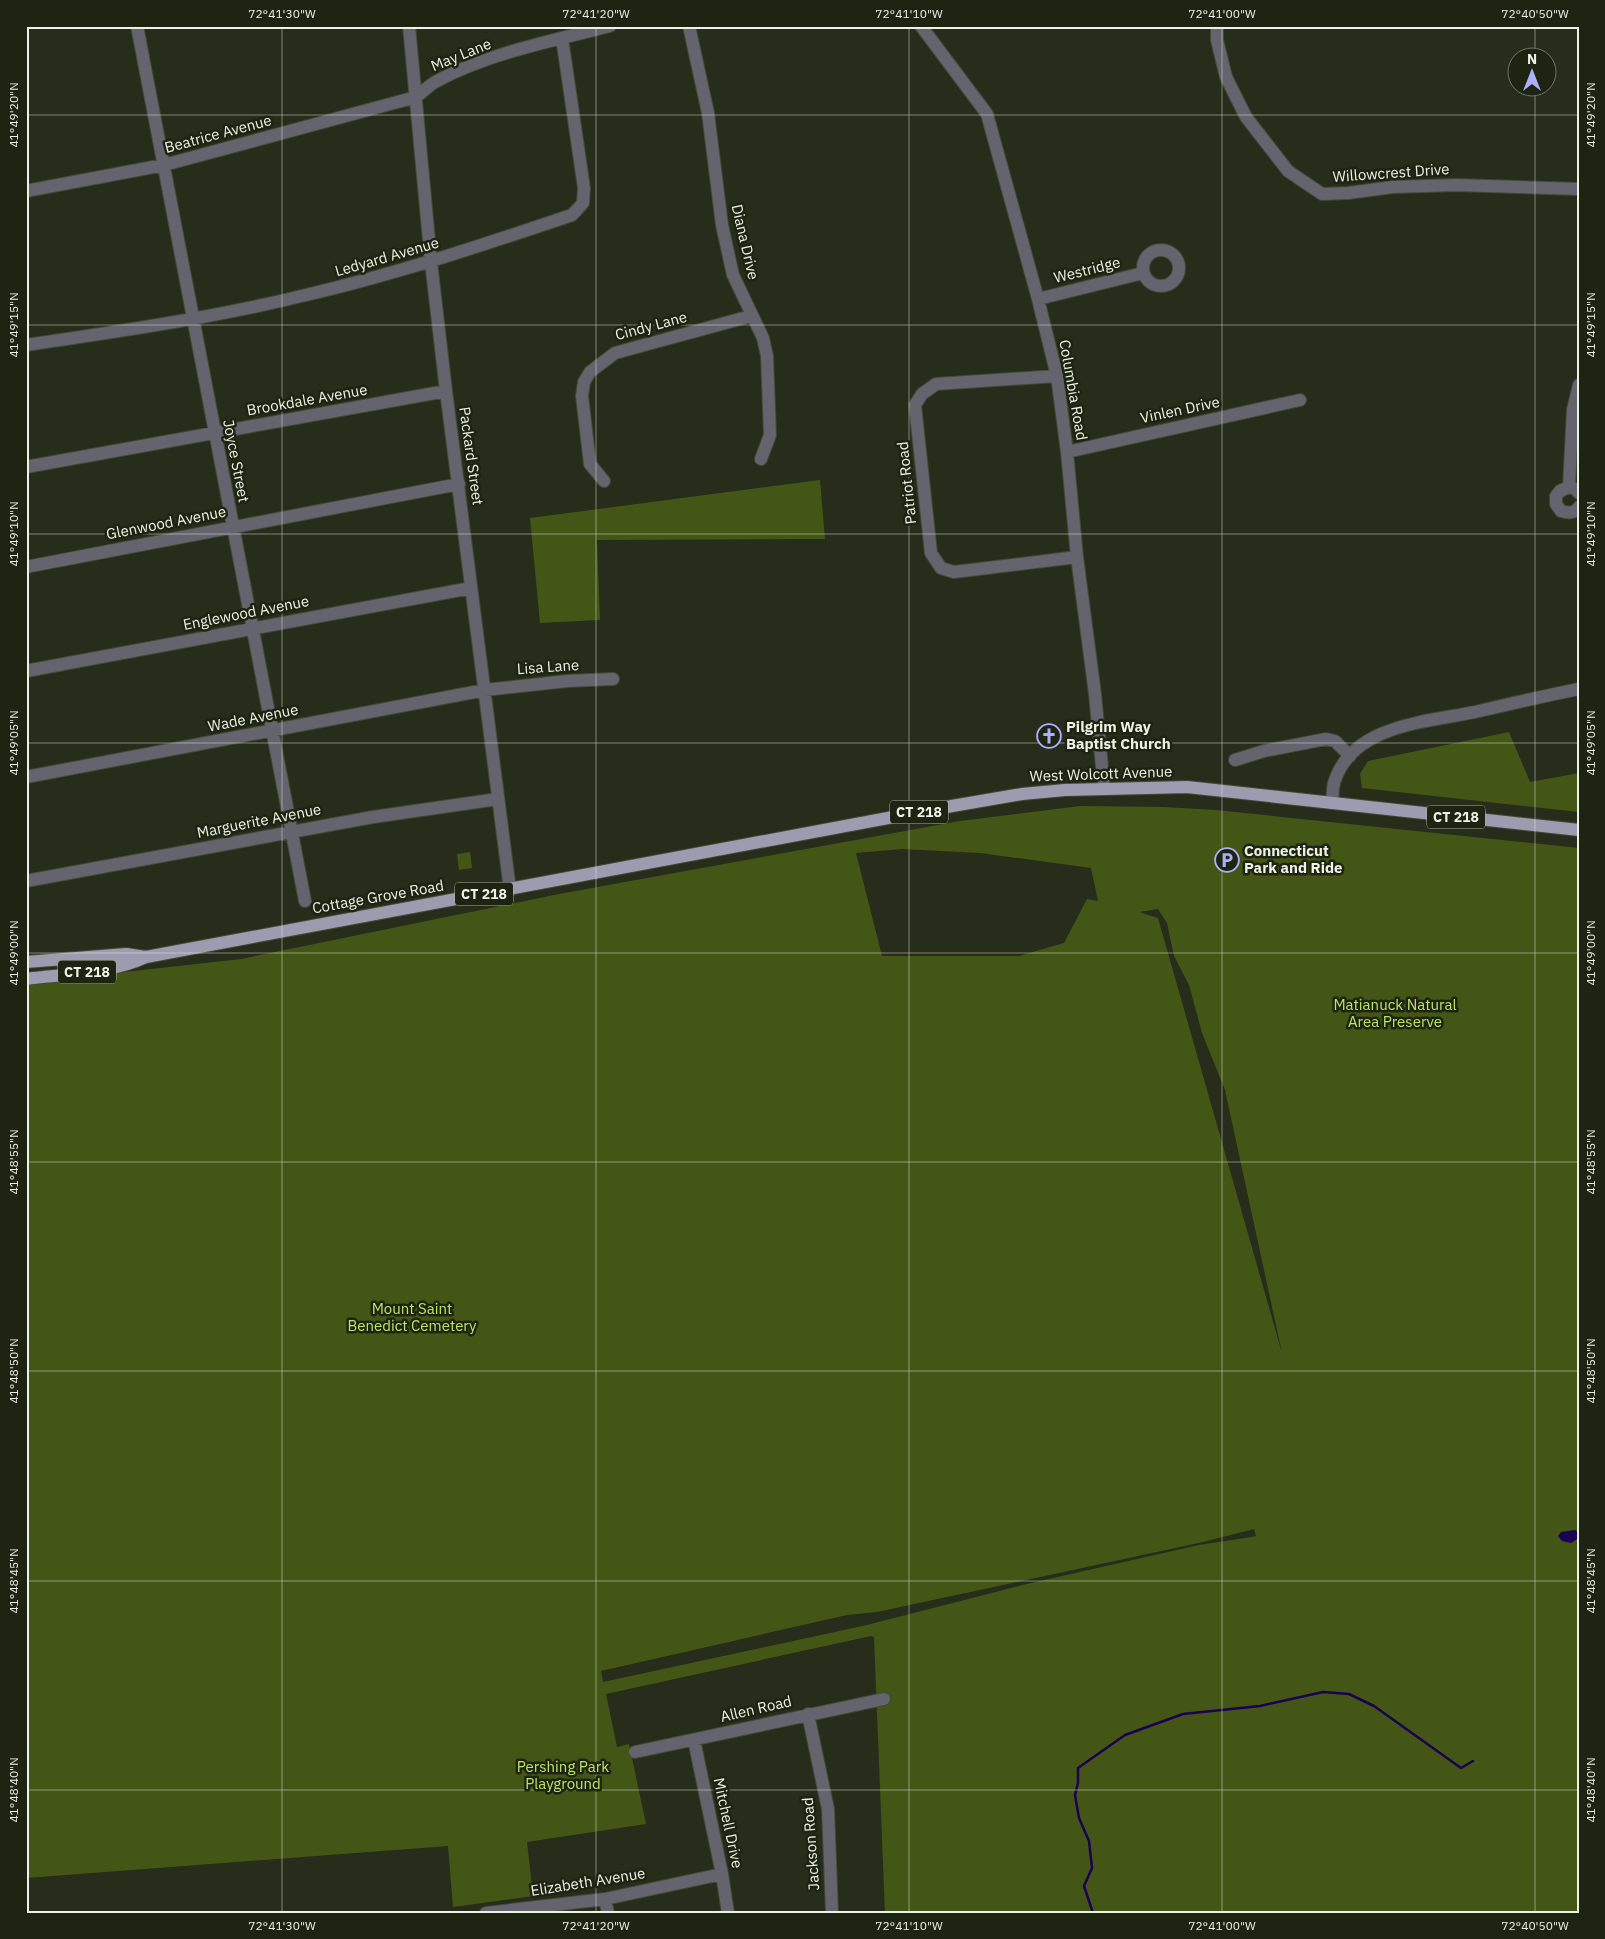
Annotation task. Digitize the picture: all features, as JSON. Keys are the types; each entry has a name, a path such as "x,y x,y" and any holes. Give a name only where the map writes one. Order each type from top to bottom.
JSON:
{"main road":[{"name":"West Wolcott Avenue","path":"822,831 1017,795 1104,788 1187,787 1332,803"},
{"name":"CT 218","path":"1332,803 1579,830"},
{"name":"Cottage Grove Road","path":"26,979 100,971 128,965 146,957 822,831"},
{"name":"Cottage Grove Road","path":"26,962 126,954 146,957"}],"street":[{"name":"Joyce Street","path":"137,26 290,832 305,901"},
{"name":"Packard Street","path":"409,26 431,262 446,391 510,890"},
{"name":"May Lane","path":"416,97 436,82 474,64 610,26"},
{"name":"Diana Drive","path":"689,26 708,113 722,225 732,275 763,338 767,356 770,436 761,459"},
{"name":"Columbia Road","path":"921,26 987,114 1038,299 1057,376 1077,557 1095,694 1104,788"},
{"name":"Willowcrest Drive","path":"1217,26 1217,40 1226,77 1246,117 1288,171 1322,194 1348,193 1393,187 1457,185 1579,189"},
{"name":"Ledyard Avenue","path":"26,345 192,320 311,294 431,262 572,215 583,204 584,188 562,38"},
{"name":"Beatrice Avenue","path":"26,191 164,165 416,97"},
{"name":"Westridge","path":"1038,299 1143,273"},
{"name":"Cindy Lane","path":"604,481 590,464 582,396 584,382 590,372 615,352 751,316"},
{"name":"Patriot Road","path":"1057,376 936,384 922,394 915,406 931,554 941,568 954,572 1077,557"},
{"path":"1579,385 1572,410 1574,490 1560,491 1556,496 1556,504 1561,511 1568,513 1576,511 1579,507"},
{"name":"Brookdale Avenue","path":"26,467 446,391"},
{"name":"Vinlen Drive","path":"1066,452 1300,400"},
{"name":"Glenwood Avenue","path":"26,567 459,484"},
{"name":"Englewood Avenue","path":"26,671 471,588"},
{"name":"Lisa Lane","path":"485,690 613,679"},
{"path":"1332,803 1334,781 1350,756 1373,737 1388,731 1579,688"},
{"name":"Wade Avenue","path":"26,777 485,690"},
{"path":"1235,760 1264,750 1326,739 1335,742 1350,756"},
{"name":"Marguerite Avenue","path":"26,881 418,809 498,799"},
{"name":"Allen Road","path":"634,1752 884,1699"},
{"name":"Jackson Road","path":"808,1714 828,1809 832,1913"},
{"name":"Mitchell Drive","path":"694,1740 722,1874 728,1913"},
{"name":"Elizabeth Avenue","path":"486,1913 605,1899 722,1874"},
{"path":"605,1899 608,1913"}],"green space":[{"path":"820,480 825,539 597,540 600,620 540,623 530,518"},
{"path":"1509,732 1530,782 1579,773 1579,812 1362,788 1360,774 1368,761"},
{"name":"Mount Saint Benedict Cemetery","path":"1080,806 1163,807 1216,810 1579,848 1579,1913 885,1913 874,1637 871,1636 606,1694 617,1747 629,1744 646,1824 527,1842 533,1896 453,1907 448,1846 26,1878 26,983 241,959 559,894 960,821","holes":["902,849 980,853 1091,868 1098,901 1087,899 1064,943 1019,956 882,956 856,853","1158,909 1167,923 1174,956 1189,985 1202,1033 1225,1090 1282,1353 1158,918 1139,912","1254,1529 1256,1536 1199,1545 1031,1583 867,1625 603,1682 601,1671 847,1615 877,1612 1203,1542"]},
{"path":"470,852 472,868 459,870 457,854"}],"shaded area":[{"path":"1575,1530 1579,1533 1579,1538 1571,1543 1562,1541 1558,1536 1561,1532"}],"waterway":[{"path":"1093,1913 1084,1886 1092,1868 1089,1841 1079,1818 1075,1795 1078,1783 1078,1768 1125,1735 1183,1714 1260,1706 1323,1692 1349,1694 1374,1706 1461,1768 1473,1761"}],"place":[{"name":"Pilgrim Way Baptist Church","path":"1049,736"},
{"name":"Connecticut Park and Ride","path":"1227,860"}],"park label":[{"name":"Matianuck Natural Area Preserve","path":"1395,1014"},
{"name":"Pershing Park Playground","path":"563,1776"}]}
